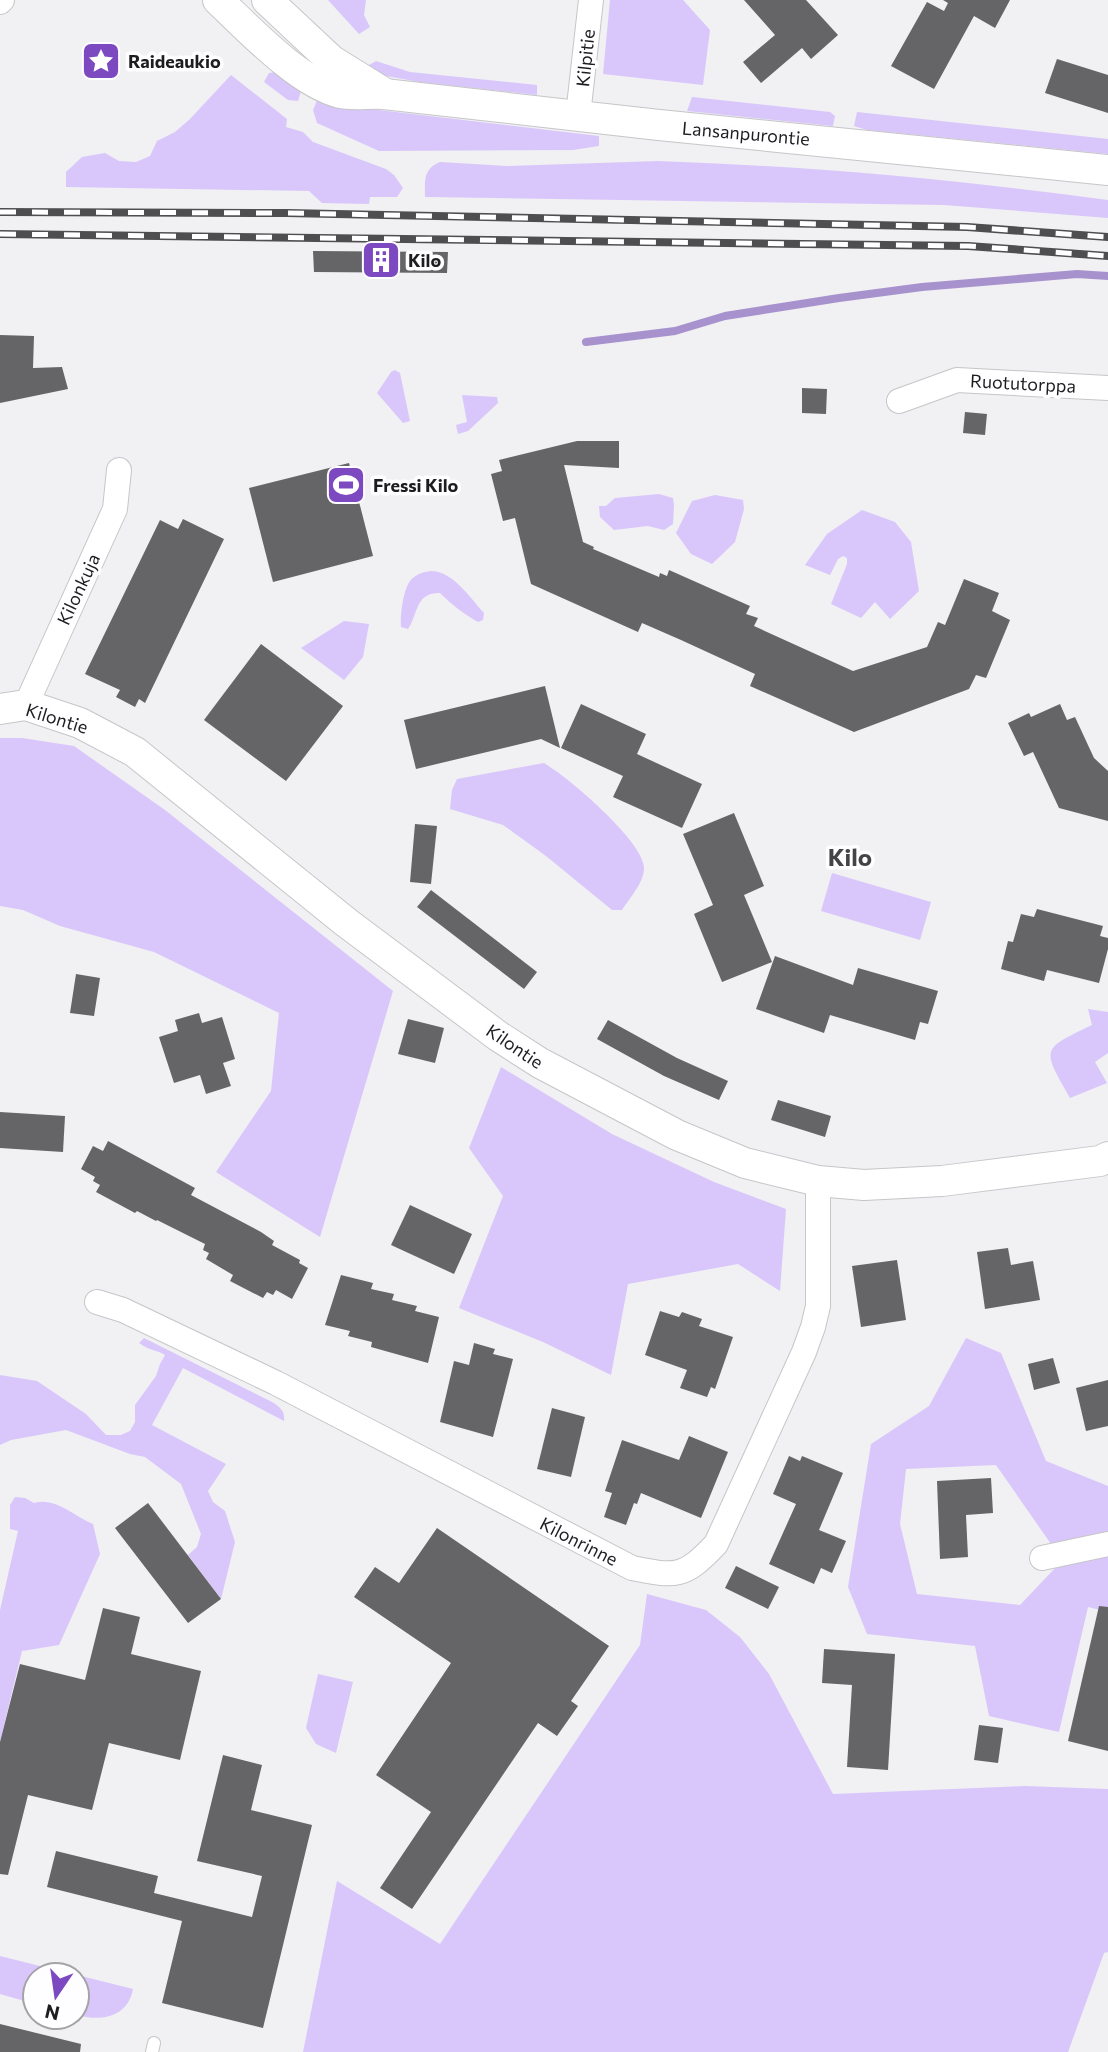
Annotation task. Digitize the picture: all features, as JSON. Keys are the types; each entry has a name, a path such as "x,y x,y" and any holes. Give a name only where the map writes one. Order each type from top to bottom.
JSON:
{"street":[{"name":"Lansanpurontie","path":"218,0 293,68 316,83 341,93 384,93 1108,170"},
{"name":"Lansanpurontie","path":"267,0 331,60 384,93"},
{"name":"Kilpitie","path":"578,115 591,0"},
{"name":"Ruotutorppa","path":"899,401 957,380 1108,388"},
{"name":"Kilonkuja","path":"13,707 115,509 119,470"},
{"name":"Kilontie","path":"13,707 80,723 135,752 347,923 498,1035 540,1063 677,1135 745,1163 818,1181 864,1185 942,1181 1105,1164"},
{"name":"Kilonrinne","path":"97,1302 123,1310 276,1383 632,1568 660,1574 676,1574 699,1562 716,1544 804,1352 818,1306 818,1181"},
{"path":"1042,1558 1108,1544"}],"shaded area":[{"path":"328,0 366,0 364,15 370,27 359,34"},
{"path":"610,0 683,0 710,30 703,85 603,74"},
{"path":"376,61 410,72 537,85 537,95 419,82 370,73 369,65"},
{"path":"277,72 301,91 298,101 288,100 264,82 269,73"},
{"path":"231,75 287,119 286,127 303,132 313,142 386,169 403,188 397,197 370,197 369,204 322,203 309,191 66,187 66,172 82,157 105,153 119,161 136,162 150,156 157,141 175,132 190,119"},
{"path":"692,97 830,112 835,116 833,126 687,111"},
{"path":"318,98 345,106 599,136 599,146 573,150 379,151 317,123 313,110"},
{"path":"857,112 1108,139 1108,154 867,130 854,126"},
{"path":"658,161 827,170 1108,200 1108,218 944,205 425,197 428,172 440,162 507,166"},
{"path":"395,370 400,373 410,421 403,423 377,393"},
{"path":"462,395 497,397 498,403 468,431 458,434 456,425 467,422"},
{"path":"659,494 673,498 674,505 673,524 664,530 648,526 614,530 600,517 599,506 606,506 615,498"},
{"path":"715,495 743,500 744,509 735,542 712,564 691,554 676,533 692,501"},
{"path":"862,510 895,522 911,542 919,591 890,619 875,602 861,618 831,604 847,558 843,556 838,559 830,575 805,565 827,534"},
{"path":"431,571 447,575 454,580 484,613 483,620 478,622 473,619 440,593 426,596 418,605 408,629 401,627 402,603 410,581 417,575"},
{"path":"344,621 369,624 363,657 344,680 301,648"},
{"path":"0,738 22,738 74,746 165,810 393,991 320,1237 216,1172 271,1091 279,1013 154,952 60,926 23,910 0,906"},
{"path":"544,763 602,810 631,841 640,855 644,872 622,910 612,910 503,825 450,809 452,790 457,779"},
{"path":"832,873 931,902 920,940 821,911"},
{"path":"1088,1009 1108,1012 1108,1053 1095,1062 1107,1083 1070,1098 1054,1069 1051,1052 1063,1040 1092,1025"},
{"path":"501,1067 612,1134 714,1182 786,1209 780,1291 738,1264 628,1284 611,1375 543,1342 459,1308 503,1196 469,1148"},
{"path":"144,1338 274,1403 284,1415 284,1421 183,1368 152,1425 226,1464 208,1491 213,1502 225,1511 235,1542 221,1599 188,1555 197,1547 201,1534 181,1484 145,1457 66,1430 11,1440 0,1445 0,1375 37,1381 86,1414 106,1435 121,1435 130,1431 135,1422 135,1405 156,1376 165,1355 139,1343"},
{"path":"966,1338 1001,1353 1046,1461 1108,1486 1108,1533 1051,1544 996,1465 906,1469 900,1524 917,1594 1020,1605 1058,1565 1108,1557 1108,1612 1088,1607 1059,1732 989,1716 975,1646 867,1634 848,1587 871,1444 929,1406"},
{"path":"15,1497 34,1503 57,1505 93,1524 100,1554 59,1645 22,1651 0,1742 0,1610 18,1531 10,1529 10,1505"},
{"path":"647,1594 706,1610 740,1637 769,1674 833,1794 1025,1786 1108,1789 1108,1952 1104,1953 1068,2052 303,2052 337,1881 440,1944 640,1645"},
{"path":"318,1674 353,1682 336,1753 316,1744 306,1728"},
{"path":"0,1956 21,1961 21,2000 0,1994"},
{"path":"91,1978 133,1989 126,2006 112,2015 91,2018"}],"building":[{"path":"744,0 806,0 838,35 811,59 802,48 761,83 743,62 775,35"},
{"path":"943,0 1010,0 995,28 974,16 934,89 891,66 927,2 944,11 948,3"},
{"path":"1057,59 1108,75 1108,113 1045,93"},
{"name":"Kilo","path":"313,251 448,252 447,273 314,272"},
{"path":"0,335 34,336 33,368 62,367 68,389 0,403"},
{"path":"802,388 827,389 826,414 802,413"},
{"path":"965,412 987,414 985,435 963,433"},
{"path":"577,441 619,441 619,468 564,465 583,542 594,547 593,549 659,577 660,573 667,576 669,570 750,606 746,614 758,618 754,626 853,671 927,647 938,622 945,625 964,579 999,593 992,611 1010,620 986,678 976,675 969,689 854,732 750,686 755,674 681,640 642,623 638,632 531,584 515,518 503,521 491,474 502,471 499,460"},
{"path":"349,463 373,556 273,582 249,488"},
{"path":"183,519 224,539 145,703 139,699 135,707 116,697 120,690 85,674 160,520 178,529"},
{"path":"261,644 343,706 286,781 204,720"},
{"path":"545,686 560,748 541,739 416,769 404,720"},
{"path":"581,704 646,734 637,754 702,784 682,828 613,797 623,776 561,748"},
{"path":"1060,704 1067,720 1075,717 1094,758 1108,771 1108,821 1059,808 1033,752 1024,756 1008,723 1029,713 1031,717"},
{"path":"734,813 764,886 744,895 772,962 722,982 694,914 713,905 683,834"},
{"path":"415,824 437,826 431,884 410,882"},
{"path":"431,890 537,972 524,989 417,907"},
{"path":"1037,909 1103,926 1100,936 1108,938 1108,949 1099,983 1047,970 1044,981 1001,969 1008,941 1013,942 1021,914 1034,917"},
{"path":"775,956 853,985 858,968 938,991 928,1024 920,1022 915,1040 830,1015 824,1033 756,1009"},
{"path":"76,974 100,978 94,1016 70,1013"},
{"path":"199,1013 202,1023 222,1017 235,1059 223,1063 231,1086 206,1094 200,1075 174,1083 159,1037 178,1031 175,1020"},
{"path":"408,1019 444,1028 435,1063 398,1054"},
{"path":"608,1020 677,1058 728,1081 719,1100 664,1076 597,1039"},
{"path":"778,1100 831,1116 825,1137 771,1120"},
{"path":"0,1112 65,1116 63,1152 0,1148"},
{"path":"108,1141 195,1188 191,1195 261,1232 274,1241 272,1245 300,1260 299,1263 308,1268 292,1299 276,1290 273,1295 267,1292 263,1298 230,1281 233,1275 206,1259 209,1253 203,1250 205,1244 137,1211 135,1213 96,1192 100,1185 93,1181 95,1177 81,1169 93,1146 103,1151"},
{"path":"410,1205 472,1234 454,1274 391,1245"},
{"path":"1008,1248 1011,1265 1033,1261 1040,1300 985,1309 977,1252"},
{"path":"897,1260 906,1320 861,1327 852,1266"},
{"path":"341,1275 373,1283 371,1289 394,1294 392,1300 417,1306 415,1311 439,1317 428,1363 371,1347 372,1342 348,1336 350,1331 325,1325"},
{"path":"660,1311 679,1317 682,1312 702,1319 699,1326 733,1337 715,1389 711,1387 707,1397 680,1388 687,1370 645,1355"},
{"path":"474,1343 495,1349 493,1354 513,1359 493,1437 440,1422 454,1361 469,1365"},
{"path":"1053,1358 1060,1383 1034,1390 1028,1364"},
{"path":"1108,1380 1108,1426 1086,1431 1076,1388"},
{"path":"552,1408 585,1417 571,1477 537,1469"},
{"path":"689,1436 728,1452 701,1518 641,1493 626,1525 604,1517 612,1493 605,1491 622,1440 679,1460"},
{"path":"789,1456 800,1461 802,1456 843,1473 819,1530 846,1541 832,1573 821,1568 814,1584 769,1564 796,1504 773,1494"},
{"path":"991,1478 993,1513 966,1515 968,1557 940,1559 937,1481"},
{"path":"148,1503 221,1599 188,1623 115,1528"},
{"path":"437,1528 609,1646 571,1701 578,1706 557,1736 538,1723 412,1909 380,1888 431,1812 376,1775 451,1663 354,1597 375,1567 399,1583"},
{"path":"736,1566 779,1587 768,1609 725,1588"},
{"path":"1099,1606 1108,1607 1108,1751 1068,1741"},
{"path":"103,1608 140,1617 131,1654 201,1671 180,1760 109,1743 92,1810 28,1795 8,1875 0,1874 0,1742 20,1664 85,1680"},
{"path":"824,1649 895,1654 888,1770 847,1767 852,1685 822,1683"},
{"path":"979,1725 1003,1728 998,1763 974,1760"},
{"path":"223,1755 262,1765 251,1810 312,1825 263,2028 162,2003 182,1921 47,1887 56,1851 158,1876 154,1893 252,1917 262,1876 197,1861"},
{"path":"0,2024 81,2044 80,2052 0,2052"}],"waterway":[{"path":"586,342 675,331 725,316 922,287 1077,274 1108,276"}],"railway":[{"path":"0,212 286,213 967,227 1108,237"},
{"path":"0,234 968,246 1108,256"}],"place":[{"name":"Raideaukio","path":"101,61"},
{"name":"Kilo","path":"381,260"},
{"name":"Fressi Kilo","path":"346,485"}],"district":[{"name":"Kilo","path":"850,856"}]}
